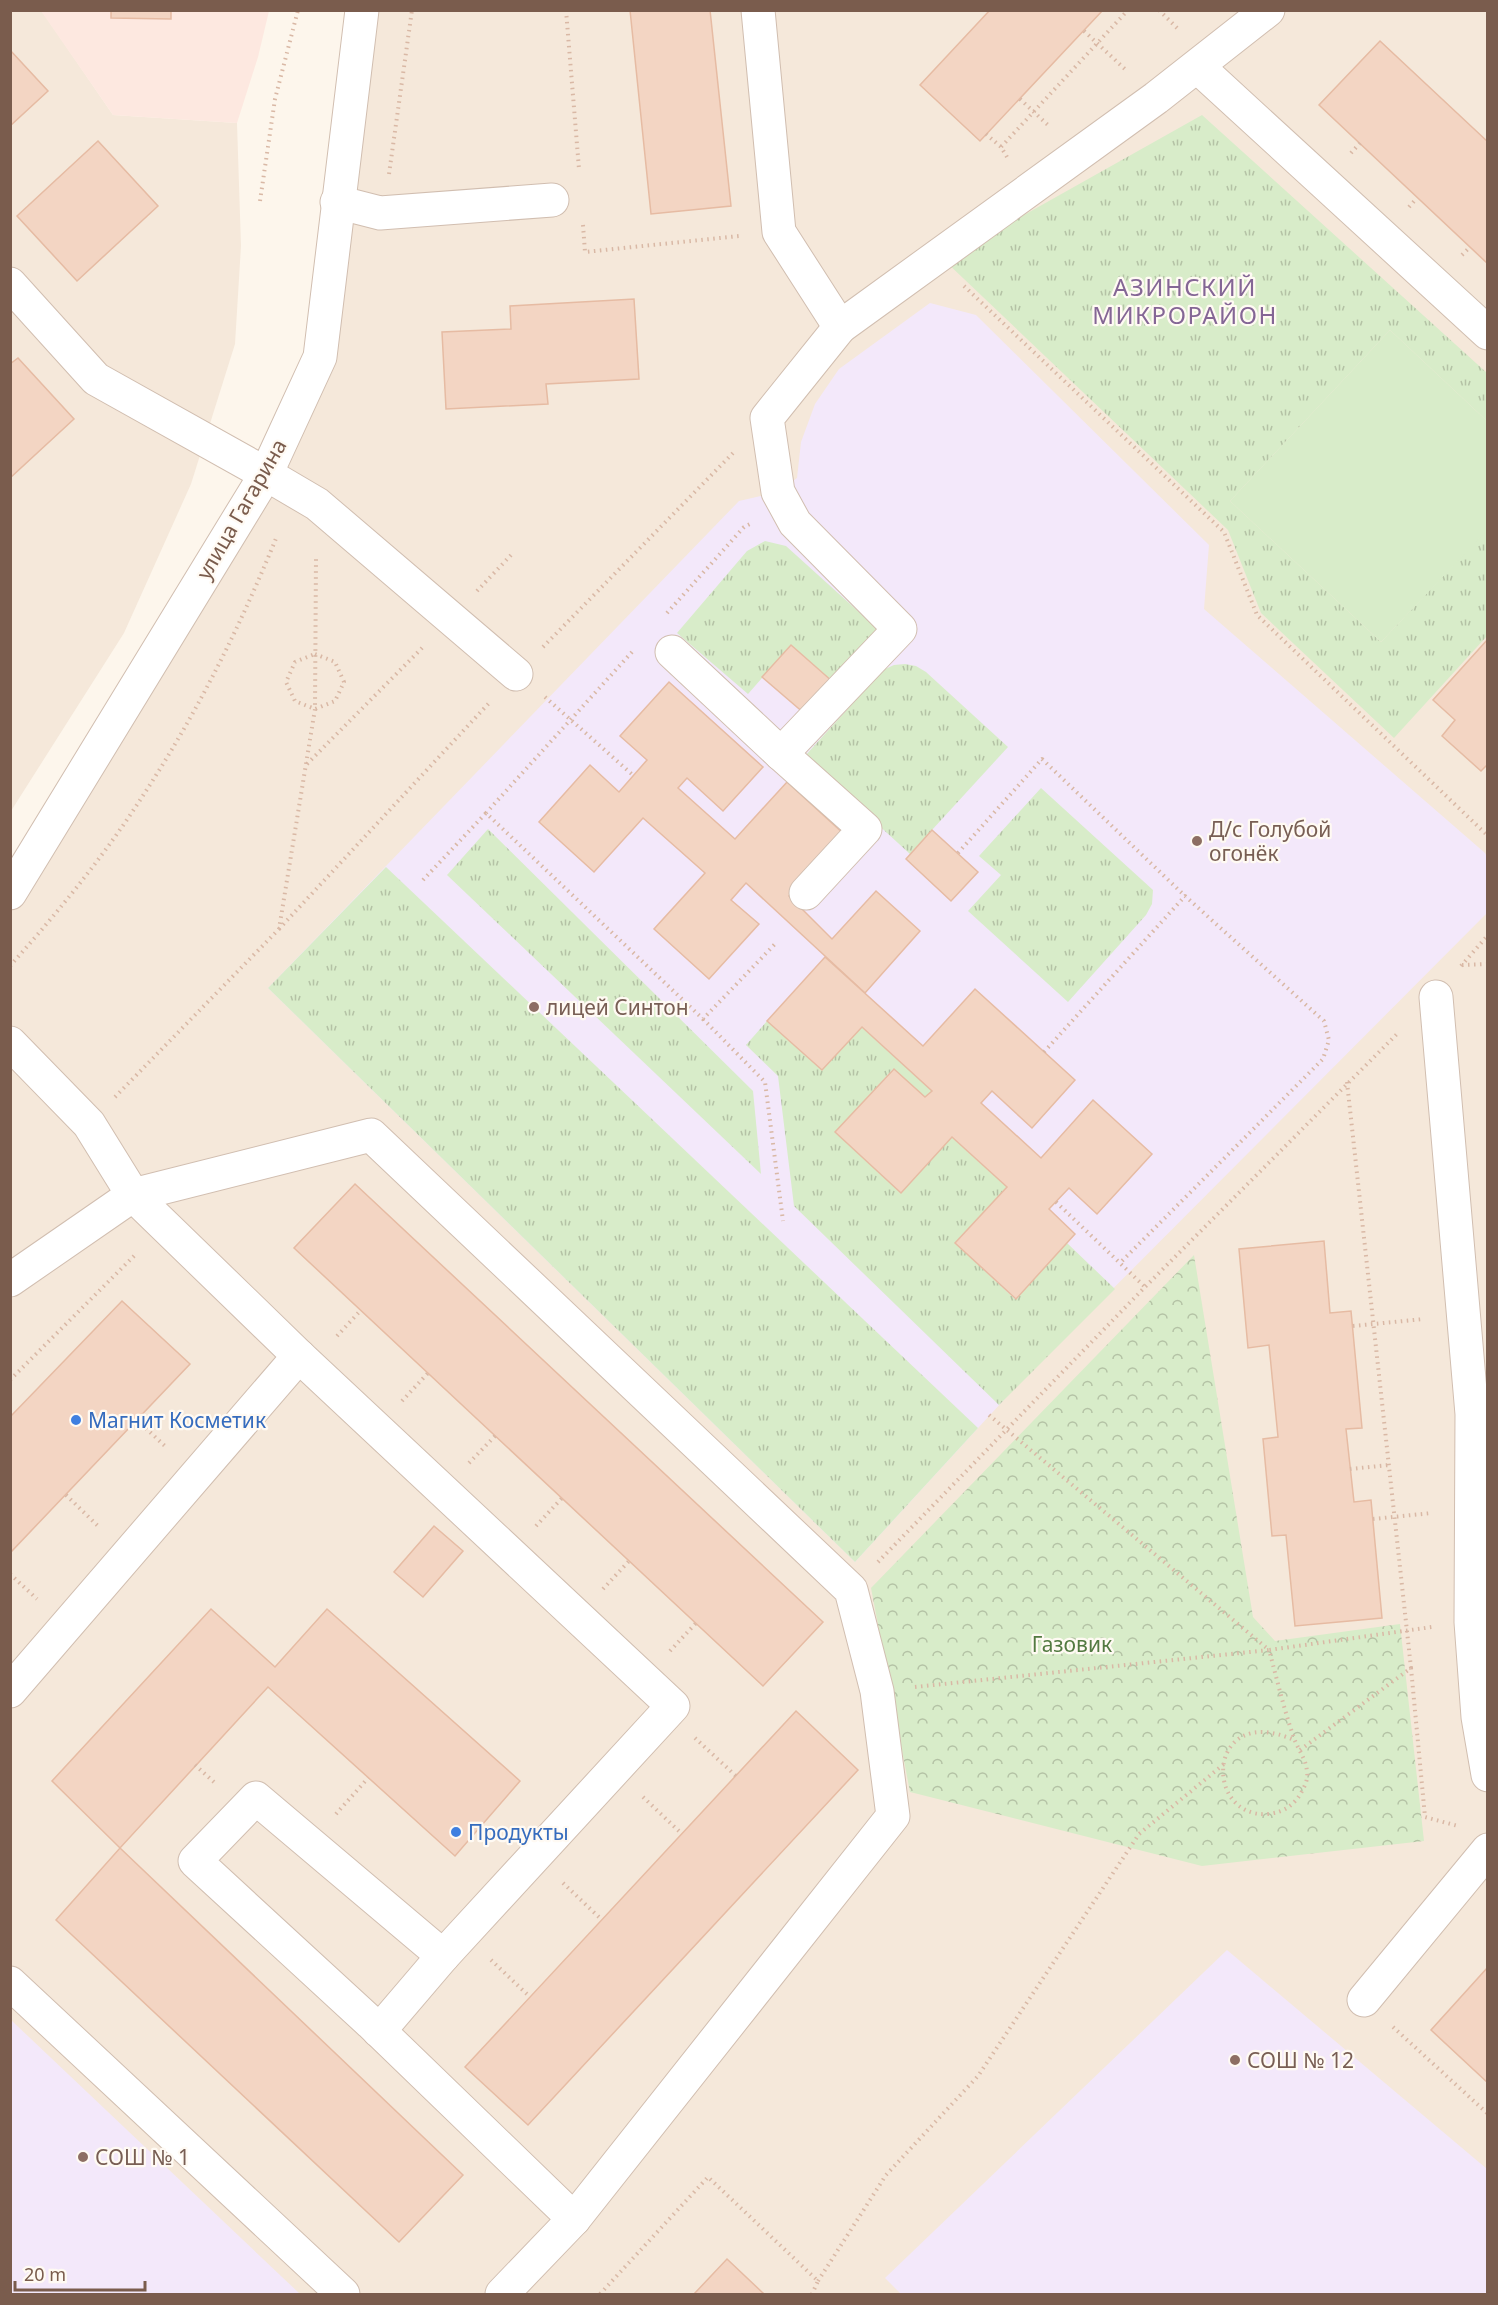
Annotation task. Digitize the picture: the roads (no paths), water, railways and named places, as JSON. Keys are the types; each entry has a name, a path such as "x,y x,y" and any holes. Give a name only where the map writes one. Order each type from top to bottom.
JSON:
{"street":[{"name":"улица Гагарина","path":"10,893 266,474 320,357 362,10"},
{"path":"758,10 778,232 840,327"},
{"path":"781,754 900,629 795,523 778,492 767,418 840,327 1198,67 1268,10"},
{"path":"1198,67 1488,333"},
{"path":"337,202 380,213 552,200"},
{"path":"10,284 96,379 316,504 516,674"},
{"path":"672,652 865,829 806,893"},
{"path":"1436,997 1464,1316 1480,1413 1472,1509 1471,1622 1488,1774"},
{"path":"10,1043 89,1124 133,1196 299,1356 673,1706 453,1945 379,2031"},
{"path":"10,1280 133,1196 371,1135 851,1590 877,1691 893,1816 574,2219 502,2295"},
{"path":"10,1691 299,1356"},
{"path":"453,1945 309,1843 256,1798 195,1861 379,2031 574,2219"},
{"path":"1364,2000 1477,1839"},
{"path":"10,1983 344,2295"}],"place":[{"name":"Д/с Голубой огонёк","path":"1197,841"},
{"name":"лицей Синтон","path":"534,1007"},
{"name":"Магнит Косметик","path":"76,1420"},
{"name":"Продукты","path":"456,1832"},
{"name":"СОШ № 12","path":"1235,2060"},
{"name":"СОШ № 1","path":"83,2157"}],"district":[{"name":"АЗИНСКИЙ МИКРОРАЙОН","path":"1185,300"}],"park label":[{"name":"Газовик","path":"1072,1644"}]}
